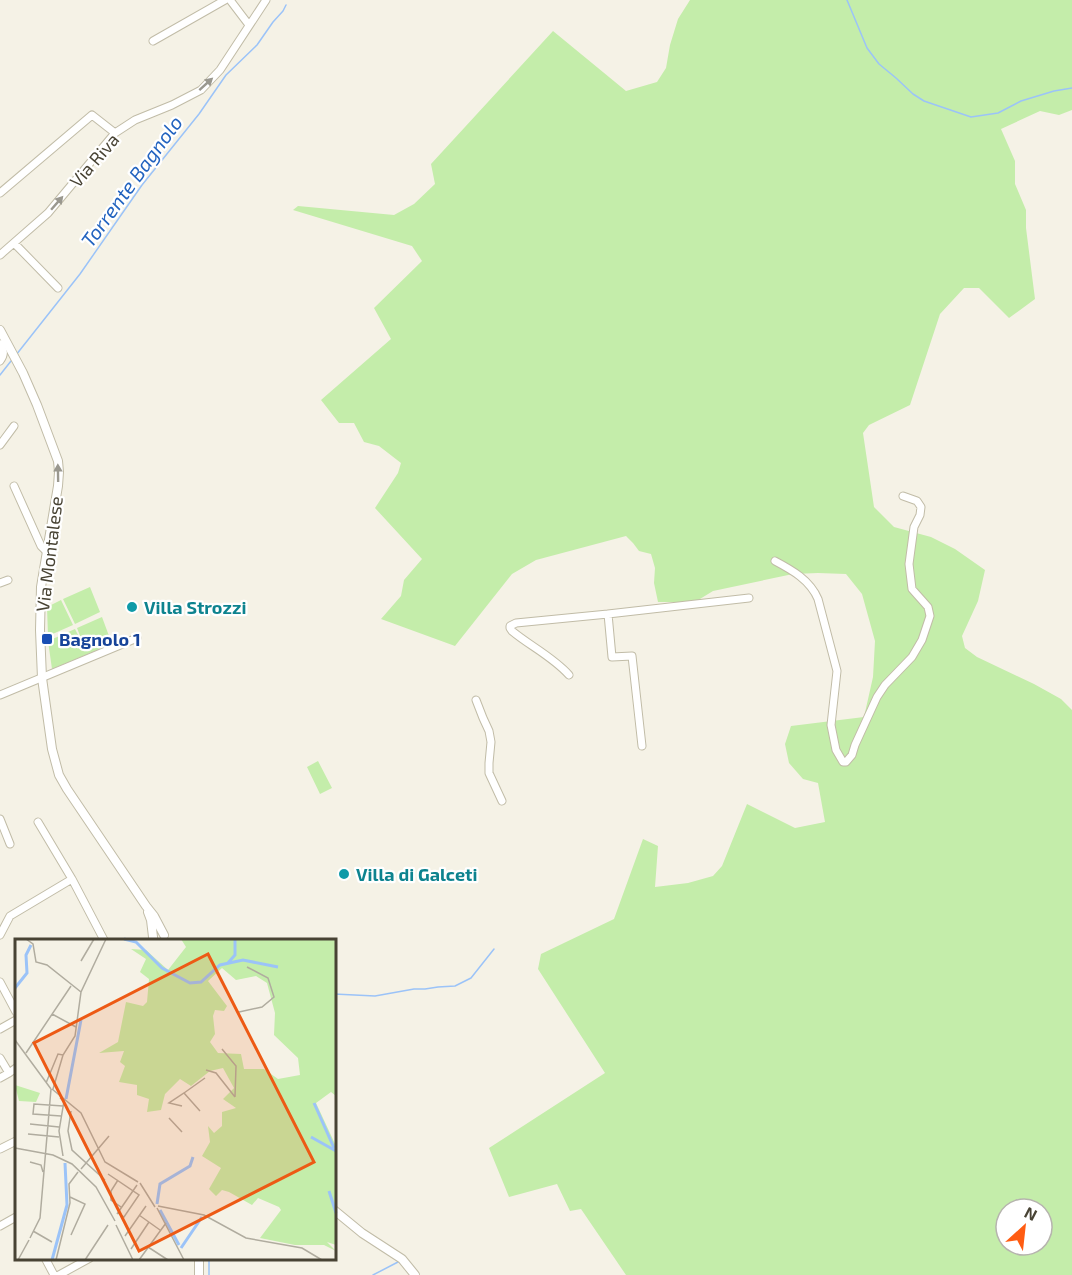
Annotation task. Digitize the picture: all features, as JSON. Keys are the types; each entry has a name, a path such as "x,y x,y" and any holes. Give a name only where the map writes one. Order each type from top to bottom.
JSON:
{"street":[{"path":"153,41 225,0"},
{"path":"230,0 249,25"},
{"name":"Via Riva","path":"0,255 48,213 115,133 135,120 201,90 220,70 266,0"},
{"path":"0,193 92,114 115,133"},
{"path":"14,243 58,288"},
{"name":"Via Montalese","path":"0,330 37,405 58,461 58,486 41,587 42,678 51,749 59,775 74,800 154,916 166,938"},
{"path":"0,344 4,355 0,361"},
{"path":"0,445 14,426"},
{"path":"14,486 41,546 46,551"},
{"path":"775,561 804,579 814,590 818,599 837,671 831,725 839,758 846,762 852,755 877,697 885,685 912,657 928,626 930,616 928,607 912,589 909,564 914,527 921,507 917,501 903,495"},
{"path":"0,583 8,580"},
{"path":"569,675 560,665 512,631 510,626 516,623 749,598"},
{"path":"608,614 612,657 632,656 642,746"},
{"path":"0,695 137,638"},
{"path":"476,700 489,731 491,742 489,773 502,801"},
{"path":"0,819 10,844"},
{"path":"38,822 104,939"},
{"path":"0,935 10,916 72,879"},
{"name":"Via Montalese","path":"146,906 151,920 152,939"},
{"name":"Via Montalese","path":"152,939 159,934 166,938"},
{"path":"0,982 15,1010"},
{"path":"0,1029 15,1021"},
{"path":"0,1058 9,1073"},
{"path":"0,1078 15,1069"},
{"path":"0,1149 15,1141"},
{"path":"336,1212 362,1233 402,1258 415,1275"},
{"path":"0,1226 15,1218"},
{"path":"46,1260 54,1275"},
{"path":"59,1275 86,1260"}],"green space":[{"path":"690,0 1072,0 1072,110 1059,115 1040,111 1001,129 1015,161 1015,184 1026,210 1026,228 1035,299 1009,318 979,288 964,288 940,314 910,405 869,425 863,433 874,507 894,527 931,537 955,549 985,570 978,601 962,636 965,648 977,657 1061,699 1072,710 1072,1275 626,1275 581,1209 570,1211 557,1184 509,1197 489,1148 605,1073 538,969 541,954 614,919 643,839 658,846 655,887 688,883 713,876 722,866 747,804 795,828 825,822 818,783 803,779 789,763 785,744 791,726 864,717 873,677 875,641 862,594 846,574 793,574 713,591 695,602 658,602 654,583 655,568 651,554 639,551 626,536 536,560 512,574 455,646 381,619 401,596 404,580 422,559 375,508 398,473 401,463 379,446 364,442 354,423 339,423 321,400 391,339 374,308 422,261 412,246 293,210 298,206 394,215 414,204 435,184 431,164 553,31 626,91 657,82 666,68 678,19"},
{"path":"90,587 100,612 75,624 63,599"},
{"path":"61,600 73,625 48,636 47,607"},
{"path":"102,617 112,644 52,669 48,641 75,629 86,651 77,628"},
{"path":"318,761 332,788 320,794 307,767"}],"waterway":[{"path":"847,0 867,48 879,64 924,101 971,117 998,113 1021,101 1072,88"},
{"name":"Torrente Bagnolo","path":"16,355 80,274 142,185 199,114 226,75 257,45 286,5"},
{"name":"Torrente Bagnolo","path":"0,375 11,361"},
{"path":"336,994 375,996 414,989 455,986 471,978 494,949"},
{"path":"209,1260 209,1275"},
{"path":"373,1275 398,1262"}],"place":[{"name":"Villa Strozzi","path":"132,607"},
{"name":"Bagnolo 1","path":"47,639"},
{"name":"Villa di Galceti","path":"344,874"}]}
